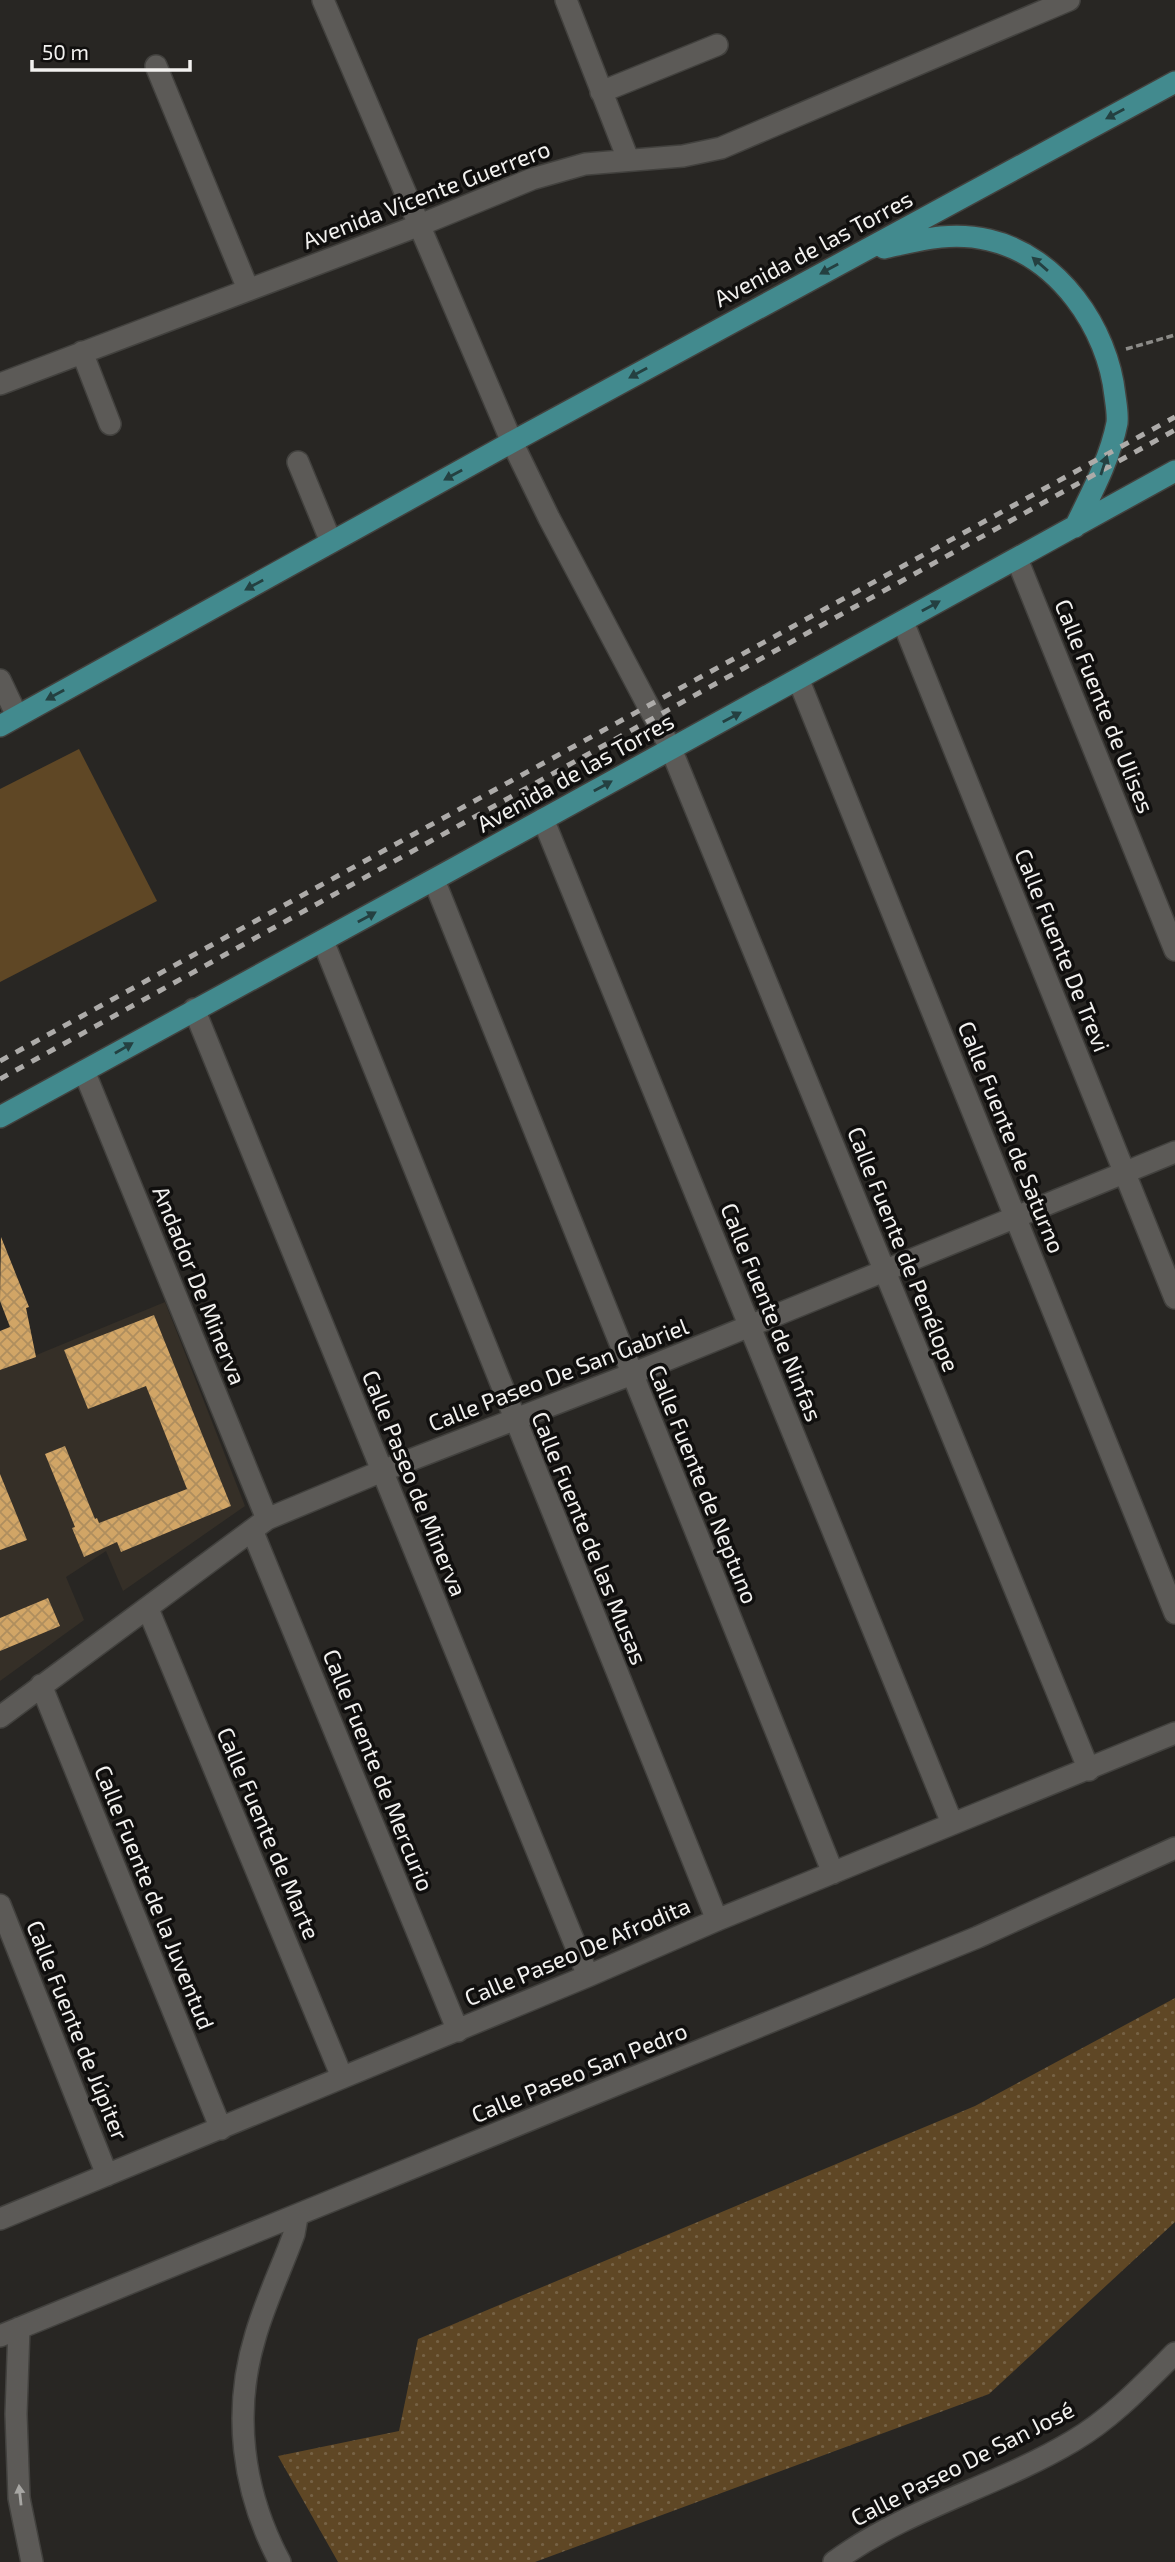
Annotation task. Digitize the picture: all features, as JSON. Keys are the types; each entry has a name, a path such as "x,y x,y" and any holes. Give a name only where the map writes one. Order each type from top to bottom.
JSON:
{"main road":[{"name":"Avenida de las Torres","path":"8,721 512,442 1175,82"},
{"path":"854,256 936,236 988,240 1026,252 1066,286 1100,336 1107,354 1113,379 1117,421 1101,474 1076,527"},
{"name":"Avenida de las Torres","path":"0,1117 799,681 1175,471"}],"street":[{"path":"566,0 628,159"},
{"name":"Avenida Vicente Guerrero","path":"0,384 420,225 532,179 585,164 683,156 721,148 1069,0"},
{"name":"Calle Fuente de Penélope","path":"329,2 512,442 671,749 1089,1770"},
{"path":"601,92 717,45"},
{"path":"156,66 248,289"},
{"path":"82,352 110,424"},
{"path":"298,462 331,542"},
{"name":"Calle Fuente de Ulises","path":"1017,559 1175,950"},
{"name":"Calle Fuente De Trevi","path":"903,622 1175,1298"},
{"path":"0,680 8,721"},
{"name":"Calle Fuente de Saturno","path":"799,681 1175,1613"},
{"name":"Calle Fuente de Ninfas","path":"543,819 951,1823"},
{"name":"Calle Fuente de Neptuno","path":"434,880 833,1873"},
{"name":"Calle Fuente de las Musas","path":"323,941 717,1920"},
{"name":"Calle Paseo de Minerva","path":"194,1009 588,1976"},
{"name":"Andador De Minerva","path":"84,1071 259,1525"},
{"name":"Calle Paseo De San Gabriel","path":"0,1717 259,1525 382,1471 632,1374 1175,1152"},
{"name":"Calle Fuente de Mercurio","path":"259,1525 458,2031"},
{"name":"Calle Fuente de Marte","path":"148,1609 342,2077"},
{"name":"Calle Fuente de la Juventud","path":"41,1685 221,2129"},
{"name":"Calle Paseo De Afrodita","path":"0,2219 458,2031 951,1823 1089,1770 1175,1733"},
{"name":"Calle Paseo San Pedro","path":"9,2332 965,1942 1175,1849"},
{"name":"Calle Fuente de Júpiter","path":"0,1905 107,2175"},
{"path":"280,2562 267,2538 251,2489 243,2440 243,2392 256,2335 295,2234 296,2217"},
{"path":"9,2332 19,2498 32,2562"},
{"name":"Calle Paseo De San José","path":"834,2562 892,2525 1026,2466 1074,2440 1122,2406 1175,2353"}],"path":[{"path":"1107,354 1175,335"}],"shaded area":[{"path":"79,749 157,901 0,982 0,789"},
{"path":"165,1302 245,1506 123,1591 106,1551 66,1577 84,1620 0,1681 0,1370"},
{"path":"1175,1998 1175,2222 989,2394 535,2562 338,2562 278,2456 399,2431 418,2339 975,2106"}],"building":[{"path":"1,1237 29,1307 26,1308 36,1357 0,1370 0,1331 10,1327 0,1301"},
{"path":"154,1315 231,1506 121,1552 117,1542 84,1557 72,1528 75,1527 45,1454 65,1446 99,1523 187,1489 146,1386 88,1409 64,1350"},
{"path":"0,1474 27,1540 0,1550"},
{"path":"48,1598 60,1626 0,1651 0,1618"}],"railway":[{"path":"0,1061 1175,417"},
{"path":"0,1079 1175,430"}]}
